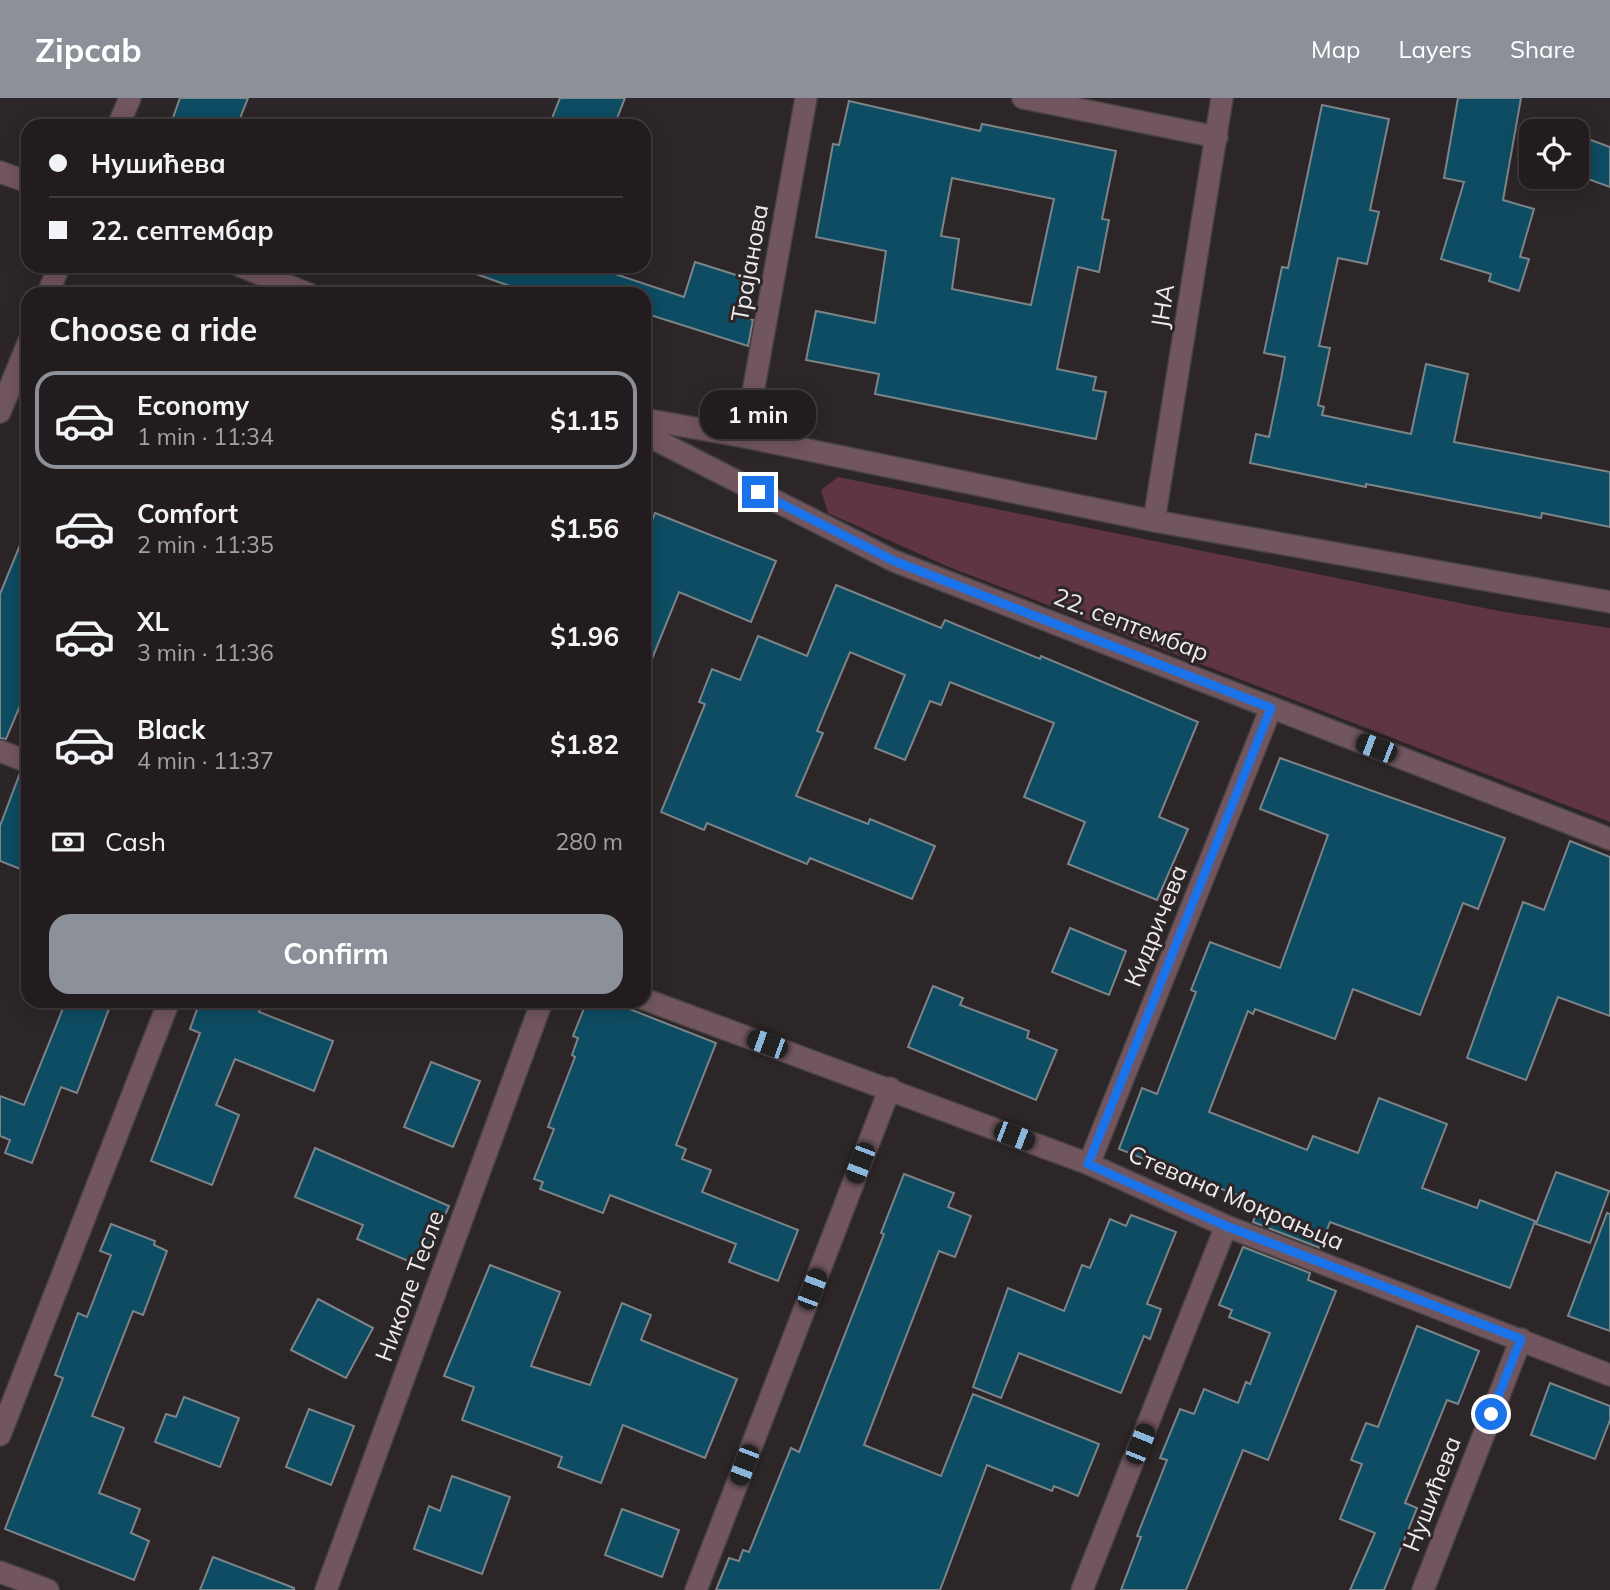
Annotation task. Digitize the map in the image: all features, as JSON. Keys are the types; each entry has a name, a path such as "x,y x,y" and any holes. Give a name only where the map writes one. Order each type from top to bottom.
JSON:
{"street":[{"path":"121,119 130,98"},
{"name":"Трајанова","path":"745,437 806,98"},
{"path":"1023,98 1217,137"},
{"name":"ЈНА","path":"1154,522 1223,98"},
{"path":"0,172 21,180"},
{"path":"257,273 292,287"},
{"path":"0,412 21,360"},
{"path":"651,420 745,437 1154,522 1610,602"},
{"name":"22. септембар","path":"651,438 894,561 1610,839"},
{"name":"Кидричева","path":"1088,1164 1271,708"},
{"path":"0,751 21,759"},
{"name":"Стевана Мокрањца","path":"651,1002 890,1088 1088,1164 1226,1226 1610,1375"},
{"path":"0,1435 166,1008"},
{"name":"Николе Тесле","path":"326,1590 539,1008"},
{"path":"696,1590 890,1088"},
{"path":"1082,1590 1226,1226"},
{"name":"Нушићева","path":"1423,1590 1521,1339"},
{"path":"0,1572 48,1590"}],"shaded area":[{"path":"838,477 1499,611 1610,628 1610,822 949,567 828,513 821,490"}],"building":[{"path":"180,98 248,98 240,119 172,119"},
{"path":"560,98 625,98 617,119 552,119"},
{"path":"1458,98 1521,98 1503,200 1534,209 1520,257 1529,259 1519,291 1489,281 1491,274 1441,259 1464,182 1444,178"},
{"path":"849,101 980,131 982,124 1116,151 1102,219 1109,220 1099,272 1078,267 1057,369 1096,377 1093,390 1106,392 1096,439 875,394 879,374 806,360 816,311 875,323 886,251 816,237 833,144 839,145","holes":["952,178 1054,199 1031,305 952,289 959,239 941,236"]},
{"path":"1322,105 1389,119 1370,210 1379,212 1367,264 1338,258 1319,346 1330,348 1318,405 1324,407 1322,415 1411,434 1426,364 1468,374 1454,442 1610,472 1610,527 1542,513 1541,518 1366,484 1366,487 1250,463 1256,434 1269,437 1281,379 1285,357 1264,353 1282,267 1288,268"},
{"path":"1589,139 1610,147 1610,187 1589,179"},
{"path":"695,262 755,281 744,317 753,320 748,346 651,315 651,287 512,287 473,273 612,273 684,297"},
{"path":"655,513 776,561 751,622 679,592 651,661 651,523"},
{"path":"21,543 21,704 6,739 0,738 0,594"},
{"path":"836,585 941,628 945,620 1040,659 1041,656 1198,722 1159,817 1188,829 1157,900 1068,864 1085,822 1024,797 1054,723 950,682 941,705 930,701 905,760 875,748 905,675 850,652 817,731 823,733 796,796 868,824 870,819 935,846 912,899 810,858 807,864 707,823 704,830 661,812 705,704 699,702 712,669 740,680 758,636 807,656"},
{"path":"1280,758 1505,838 1478,909 1463,903 1420,1015 1353,989 1335,1039 1255,1009 1253,1014 1248,1011 1209,1112 1307,1150 1313,1136 1358,1153 1379,1098 1447,1124 1422,1188 1477,1208 1480,1200 1535,1221 1510,1288 1330,1222 1320,1248 1253,1222 1260,1204 1119,1149 1142,1088 1157,1094 1196,992 1191,990 1210,942 1280,968 1328,835 1260,809"},
{"path":"21,773 21,869 0,861 0,826"},
{"path":"1570,841 1610,857 1610,1016 1558,997 1526,1080 1467,1058 1523,902 1544,910"},
{"path":"1070,928 1126,951 1109,995 1052,972"},
{"path":"933,986 963,998 960,1005 1029,1031 1027,1038 1057,1050 1036,1100 908,1047"},
{"path":"63,1008 109,1008 77,1093 61,1087 32,1163 5,1153 10,1140 0,1136 0,1096 24,1105"},
{"path":"198,1008 260,1008 259,1012 333,1041 314,1091 235,1059 216,1105 239,1115 212,1185 151,1161 200,1033 190,1029"},
{"path":"584,1008 627,1008 716,1043 676,1145 686,1149 682,1159 711,1170 702,1192 798,1230 778,1281 729,1262 736,1244 610,1195 603,1213 540,1189 543,1182 534,1179 554,1129 548,1127 575,1057 572,1055 578,1038 573,1036"},
{"path":"431,1062 480,1081 453,1147 404,1127"},
{"path":"315,1148 449,1206 422,1267 357,1239 363,1225 295,1197"},
{"path":"1556,1172 1609,1191 1590,1243 1536,1224"},
{"path":"904,1174 954,1193 948,1207 971,1216 955,1257 939,1251 864,1445 941,1476 973,1394 1099,1444 1078,1496 1054,1486 1052,1491 987,1465 940,1590 716,1590 729,1558 739,1561 743,1550 749,1552 791,1448 799,1452 884,1234 881,1233"},
{"path":"1607,1213 1610,1214 1610,1331 1568,1316"},
{"path":"1131,1215 1176,1232 1147,1304 1161,1309 1150,1339 1144,1336 1121,1393 1019,1353 1001,1398 973,1387 1008,1288 1064,1311 1082,1265 1090,1268 1110,1219 1126,1226"},
{"path":"111,1224 155,1241 154,1245 167,1251 143,1315 133,1311 92,1416 124,1428 99,1493 140,1509 131,1533 149,1541 134,1580 5,1529 63,1378 55,1375 78,1313 87,1317 111,1255 100,1251"},
{"path":"1243,1247 1310,1273 1308,1280 1336,1291 1268,1460 1243,1450 1186,1590 1121,1590 1141,1537 1137,1536 1167,1460 1160,1458 1180,1409 1194,1414 1204,1389 1238,1403 1246,1382 1250,1384 1270,1333 1229,1317 1232,1310 1219,1305"},
{"path":"490,1265 560,1292 531,1366 590,1385 622,1303 651,1315 641,1340 737,1379 705,1458 623,1425 601,1483 558,1467 562,1457 462,1420 474,1387 444,1376"},
{"path":"318,1299 373,1328 346,1378 291,1350"},
{"path":"1417,1326 1479,1351 1458,1404 1447,1400 1405,1503 1417,1508 1384,1590 1350,1590 1375,1533 1340,1519 1362,1464 1351,1460 1366,1423 1378,1427"},
{"path":"1550,1383 1610,1406 1610,1420 1595,1459 1531,1435"},
{"path":"184,1397 239,1418 220,1467 155,1442 166,1414 176,1417"},
{"path":"309,1409 354,1426 331,1485 286,1467"},
{"path":"452,1476 510,1497 482,1574 414,1549 429,1506 440,1511"},
{"path":"622,1509 679,1530 662,1577 605,1555"},
{"path":"213,1557 294,1588 294,1590 200,1590"}],"route":[{"path":"758,492 894,561 1271,708 1088,1164 1226,1226 1521,1339 1491,1414"}]}
